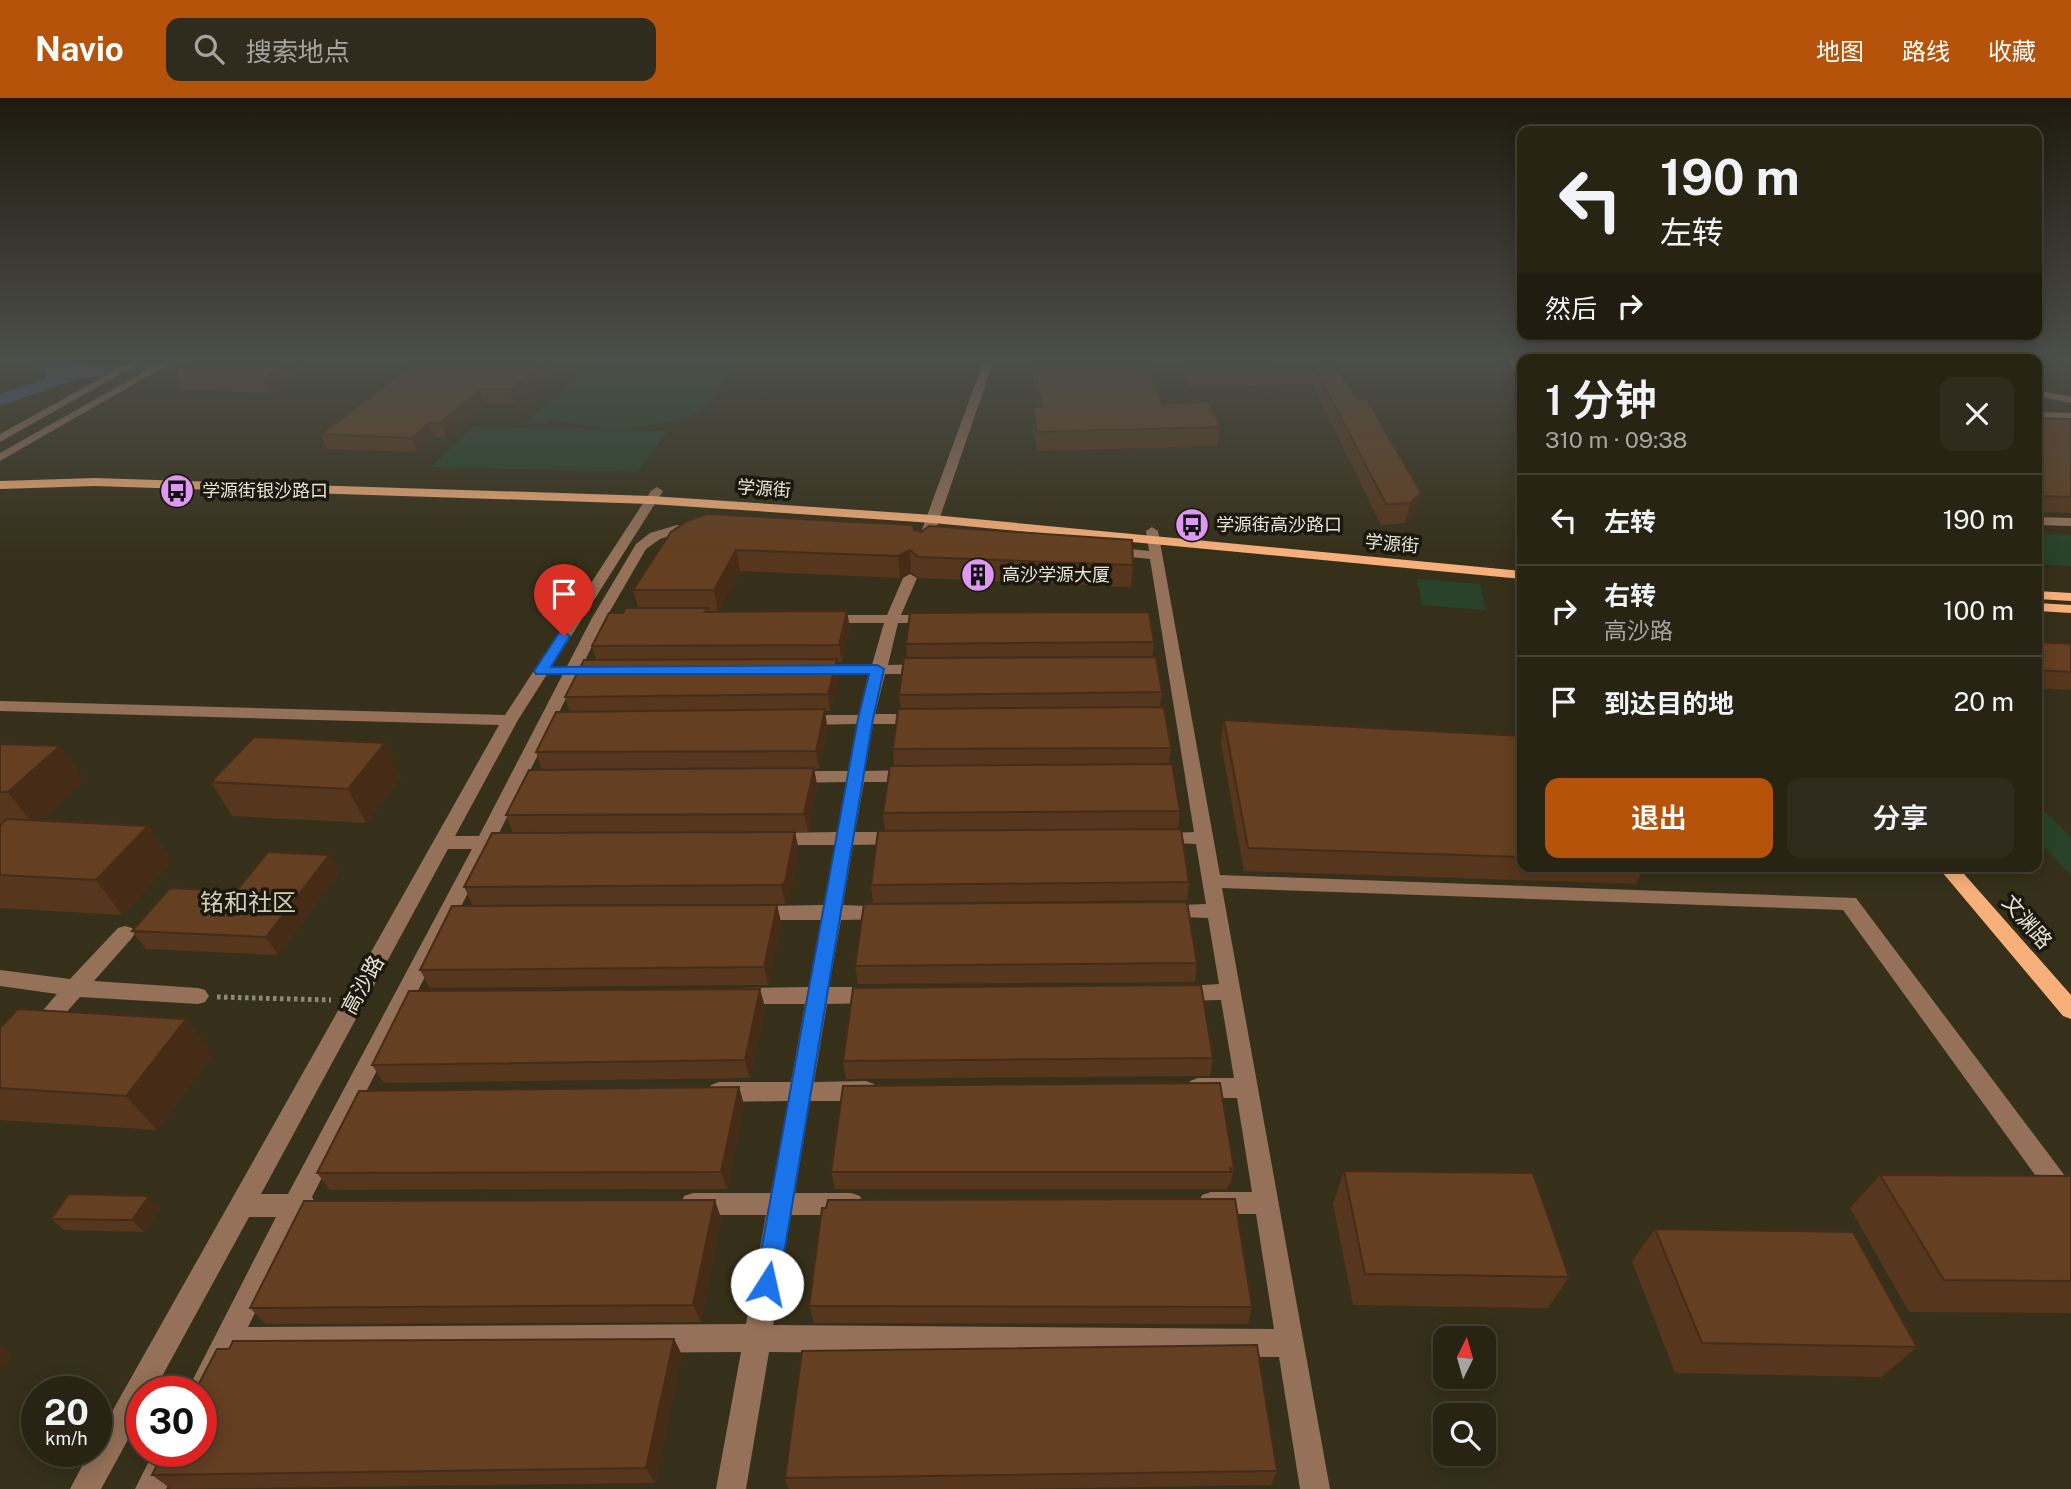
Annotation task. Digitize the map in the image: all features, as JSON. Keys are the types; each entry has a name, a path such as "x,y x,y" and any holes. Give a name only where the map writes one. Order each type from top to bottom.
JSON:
{"main road":[{"name":"学源街","path":"0,474 147,473 654,496 935,516 1153,542 1517,575"},
{"name":"学源街","path":"0,485 95,482 654,496"},
{"name":"学源街","path":"1153,542 1517,564"},
{"path":"2042,595 2071,597"},
{"path":"2042,607 2071,609"},
{"name":"文渊路","path":"1951,872 2071,1010"}],"street":[{"path":"0,439 25,425"},
{"path":"0,458 57,425"},
{"path":"925,541 966,425"},
{"name":"高沙路","path":"85,1489 510,720 654,496"},
{"path":"2042,521 2071,522"},
{"path":"209,1376 485,842 525,779 555,722 641,547 655,536 677,529 719,529"},
{"path":"993,543 1153,542 1159,620 1185,773 1203,838 1315,1489"},
{"path":"731,1489 866,719 892,619 910,578"},
{"path":"808,619 947,619"},
{"path":"794,670 945,669"},
{"path":"541,671 580,670"},
{"path":"0,706 510,720"},
{"path":"783,720 934,719"},
{"path":"775,777 923,776"},
{"path":"762,839 914,838"},
{"path":"1134,838 1203,838"},
{"path":"442,843 513,842"},
{"path":"1210,881 1849,904 2071,1204"},
{"path":"1147,911 1215,911"},
{"path":"736,913 901,912"},
{"path":"447,915 475,915"},
{"path":"28,1040 125,933"},
{"path":"0,978 74,988 198,996"},
{"path":"1161,993 1229,992"},
{"path":"721,997 900,995"},
{"path":"404,999 431,999"},
{"path":"1176,1088 1246,1088"},
{"path":"692,1093 884,1091"},
{"path":"352,1096 379,1096"},
{"path":"1183,1203 1266,1203"},
{"path":"671,1204 878,1204"},
{"path":"242,1205 325,1206"},
{"path":"227,1341 758,1338 1290,1343"},
{"path":"150,1489 162,1467"}],"path":[{"path":"198,996 355,1001"}],"green space":[{"path":"578,425 652,425 629,427"},
{"path":"473,427 668,431 638,472 431,467"},
{"path":"2042,534 2071,535 2071,566 2042,564"},
{"path":"1417,579 1480,584 1486,610 1422,605"},
{"path":"2042,808 2071,838 2071,875 2042,845"}],"building":[{"path":"333,425 427,425 412,438 321,434"},
{"path":"1036,425 1220,427 1037,432"},
{"path":"1345,425 1382,425 1421,493 1410,503 1386,504"},
{"path":"2042,425 2071,425 2071,497 2042,496"},
{"path":"707,514 913,525 914,530 921,532 929,526 1132,540 1133,565 918,557 910,550 898,556 736,550 714,590 633,590 671,532 687,521"},
{"path":"626,608 708,608 705,612 847,611 839,645 592,646 609,613 623,613"},
{"path":"1149,612 1154,642 906,644 910,613"},
{"path":"2042,642 2071,644 2071,672 2042,670"},
{"path":"1156,657 1162,692 899,695 904,658"},
{"path":"837,659 828,694 565,697 584,660"},
{"path":"1164,707 1171,748 893,749 898,709"},
{"path":"825,709 816,751 536,752 556,712"},
{"path":"1224,720 1517,736 1517,857 1248,848"},
{"path":"254,737 385,743 348,789 211,782"},
{"path":"0,744 60,746 8,792 0,792"},
{"path":"1172,764 1180,811 883,813 890,766"},
{"path":"814,768 804,814 506,815 529,770"},
{"path":"7,819 148,826 96,880 0,875 0,825"},
{"path":"1181,829 1189,882 871,885 878,831"},
{"path":"795,832 785,882 781,885 464,887 492,833"},
{"path":"268,852 329,855 266,937 132,931 170,888 236,891"},
{"path":"1187,902 1197,963 855,966 864,904"},
{"path":"777,905 764,967 420,970 452,906"},
{"path":"1201,985 1213,1058 843,1061 853,988"},
{"path":"760,989 745,1060 372,1065 409,991"},
{"path":"18,1009 186,1019 126,1096 0,1088 0,1028"},
{"path":"1220,1083 1234,1168 1230,1168 1231,1172 831,1172 843,1086"},
{"path":"739,1087 721,1172 317,1173 359,1091"},
{"path":"1344,1171 1533,1173 1569,1277 1365,1274"},
{"path":"1880,1175 2071,1176 2071,1281 1944,1280"},
{"path":"69,1194 149,1196 132,1220 51,1219"},
{"path":"1235,1199 1252,1307 809,1306 822,1208 826,1208 828,1200"},
{"path":"715,1200 693,1305 250,1308 304,1201"},
{"path":"1655,1229 1853,1232 1917,1347 1702,1343"},
{"path":"674,1339 646,1468 152,1475 156,1467 217,1467 217,1376 203,1376 217,1349 229,1349 233,1341"},
{"path":"1257,1345 1277,1471 785,1478 802,1351"}],"place":[{"name":"学源街银沙路口","path":"177,491"},
{"name":"学源街高沙路口","path":"1192,525"},
{"name":"高沙学源大厦","path":"978,575"}],"district":[{"name":"铭和社区","path":"248,903"}],"route":[{"path":"564,636 541,671 877,669 767,1284"}]}
